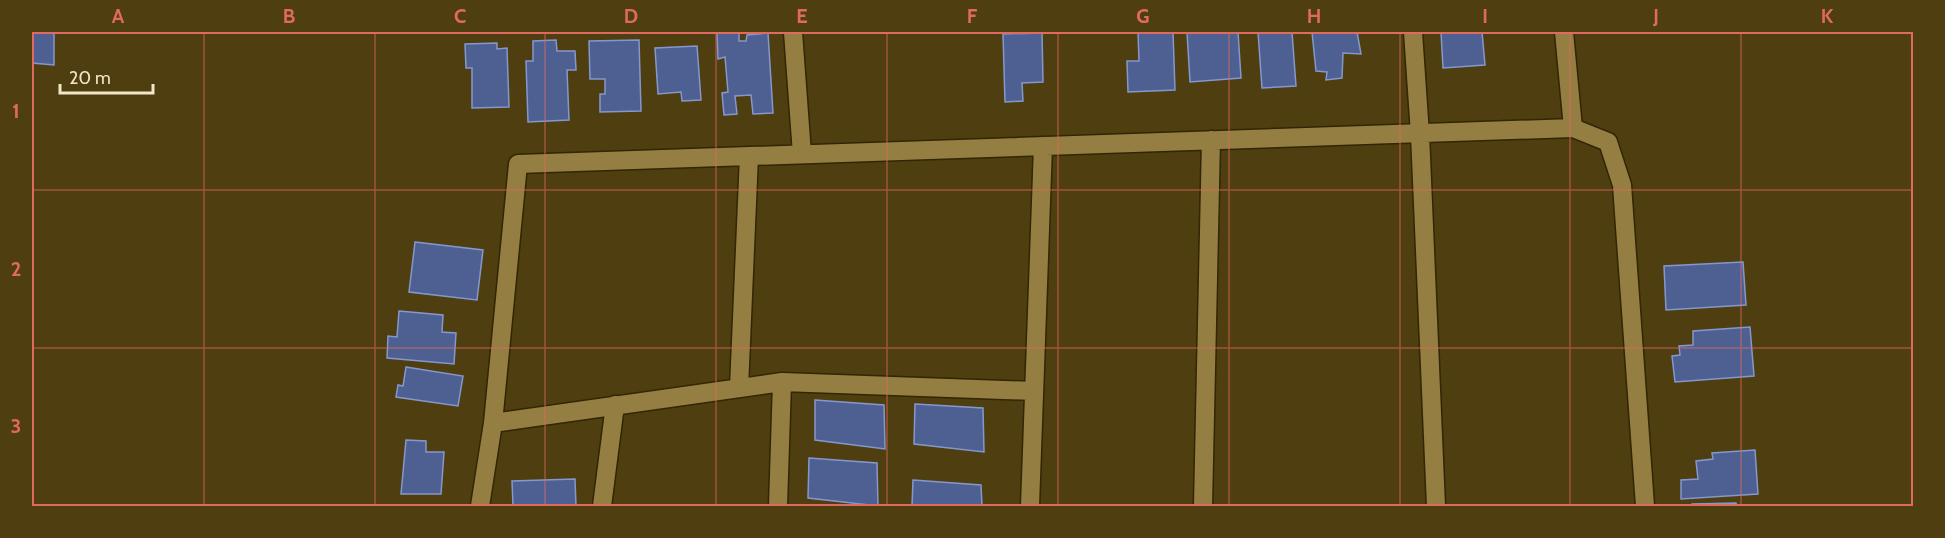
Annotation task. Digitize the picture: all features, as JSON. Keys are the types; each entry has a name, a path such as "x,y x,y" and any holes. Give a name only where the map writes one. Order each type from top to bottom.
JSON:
{"street":[{"path":"793,32 802,154"},
{"path":"1413,32 1420,134 1436,507"},
{"path":"1563,32 1573,128"},
{"path":"480,507 493,423 518,164 1573,128 1608,142 1622,184 1645,507"},
{"path":"1203,507 1211,140"},
{"path":"1030,507 1043,146"},
{"path":"739,388 749,156"},
{"path":"493,423 782,382 1034,391"},
{"path":"778,507 782,382"},
{"path":"602,507 615,405"}],"building":[{"path":"32,32 54,32 54,65 32,63"},
{"path":"739,32 739,41 746,41 747,35 768,33 773,113 753,114 751,95 735,96 737,114 724,115 722,93 728,92 725,57 718,59 717,33"},
{"path":"1138,32 1173,32 1175,90 1128,92 1127,61 1139,61"},
{"path":"1187,32 1238,32 1241,78 1190,82"},
{"path":"1258,32 1292,32 1296,86 1262,88"},
{"path":"1312,32 1357,32 1361,54 1343,53 1342,78 1326,80 1327,72 1316,71"},
{"path":"1441,32 1482,32 1485,65 1443,68"},
{"path":"1042,33 1043,82 1022,83 1023,101 1005,102 1003,34"},
{"path":"556,40 557,51 575,51 576,70 567,70 569,120 528,122 526,61 533,61 533,41"},
{"path":"639,40 641,111 600,112 600,94 605,94 605,79 590,79 589,41"},
{"path":"497,43 497,49 507,48 509,107 472,108 472,68 466,68 465,44"},
{"path":"697,46 701,100 682,101 681,92 658,94 655,48"},
{"path":"415,242 483,250 477,300 409,292"},
{"path":"1743,262 1746,305 1666,310 1664,266"},
{"path":"399,311 443,315 442,332 456,333 454,364 387,358 388,336 397,337"},
{"path":"1750,327 1754,376 1675,382 1672,356 1680,355 1679,346 1693,345 1693,331"},
{"path":"406,367 463,376 458,406 396,397 398,385 403,386"},
{"path":"815,400 884,405 885,449 815,440"},
{"path":"915,404 983,408 984,452 914,444"},
{"path":"406,440 426,441 426,452 444,452 441,494 401,494"},
{"path":"1755,450 1758,494 1681,499 1681,480 1698,479 1696,461 1713,459 1712,453"},
{"path":"809,458 877,463 878,506 808,498"},
{"path":"575,479 576,506 513,506 512,481"},
{"path":"913,480 981,485 982,506 912,506"},
{"path":"1736,503 1737,506 1692,506 1692,504"}]}
